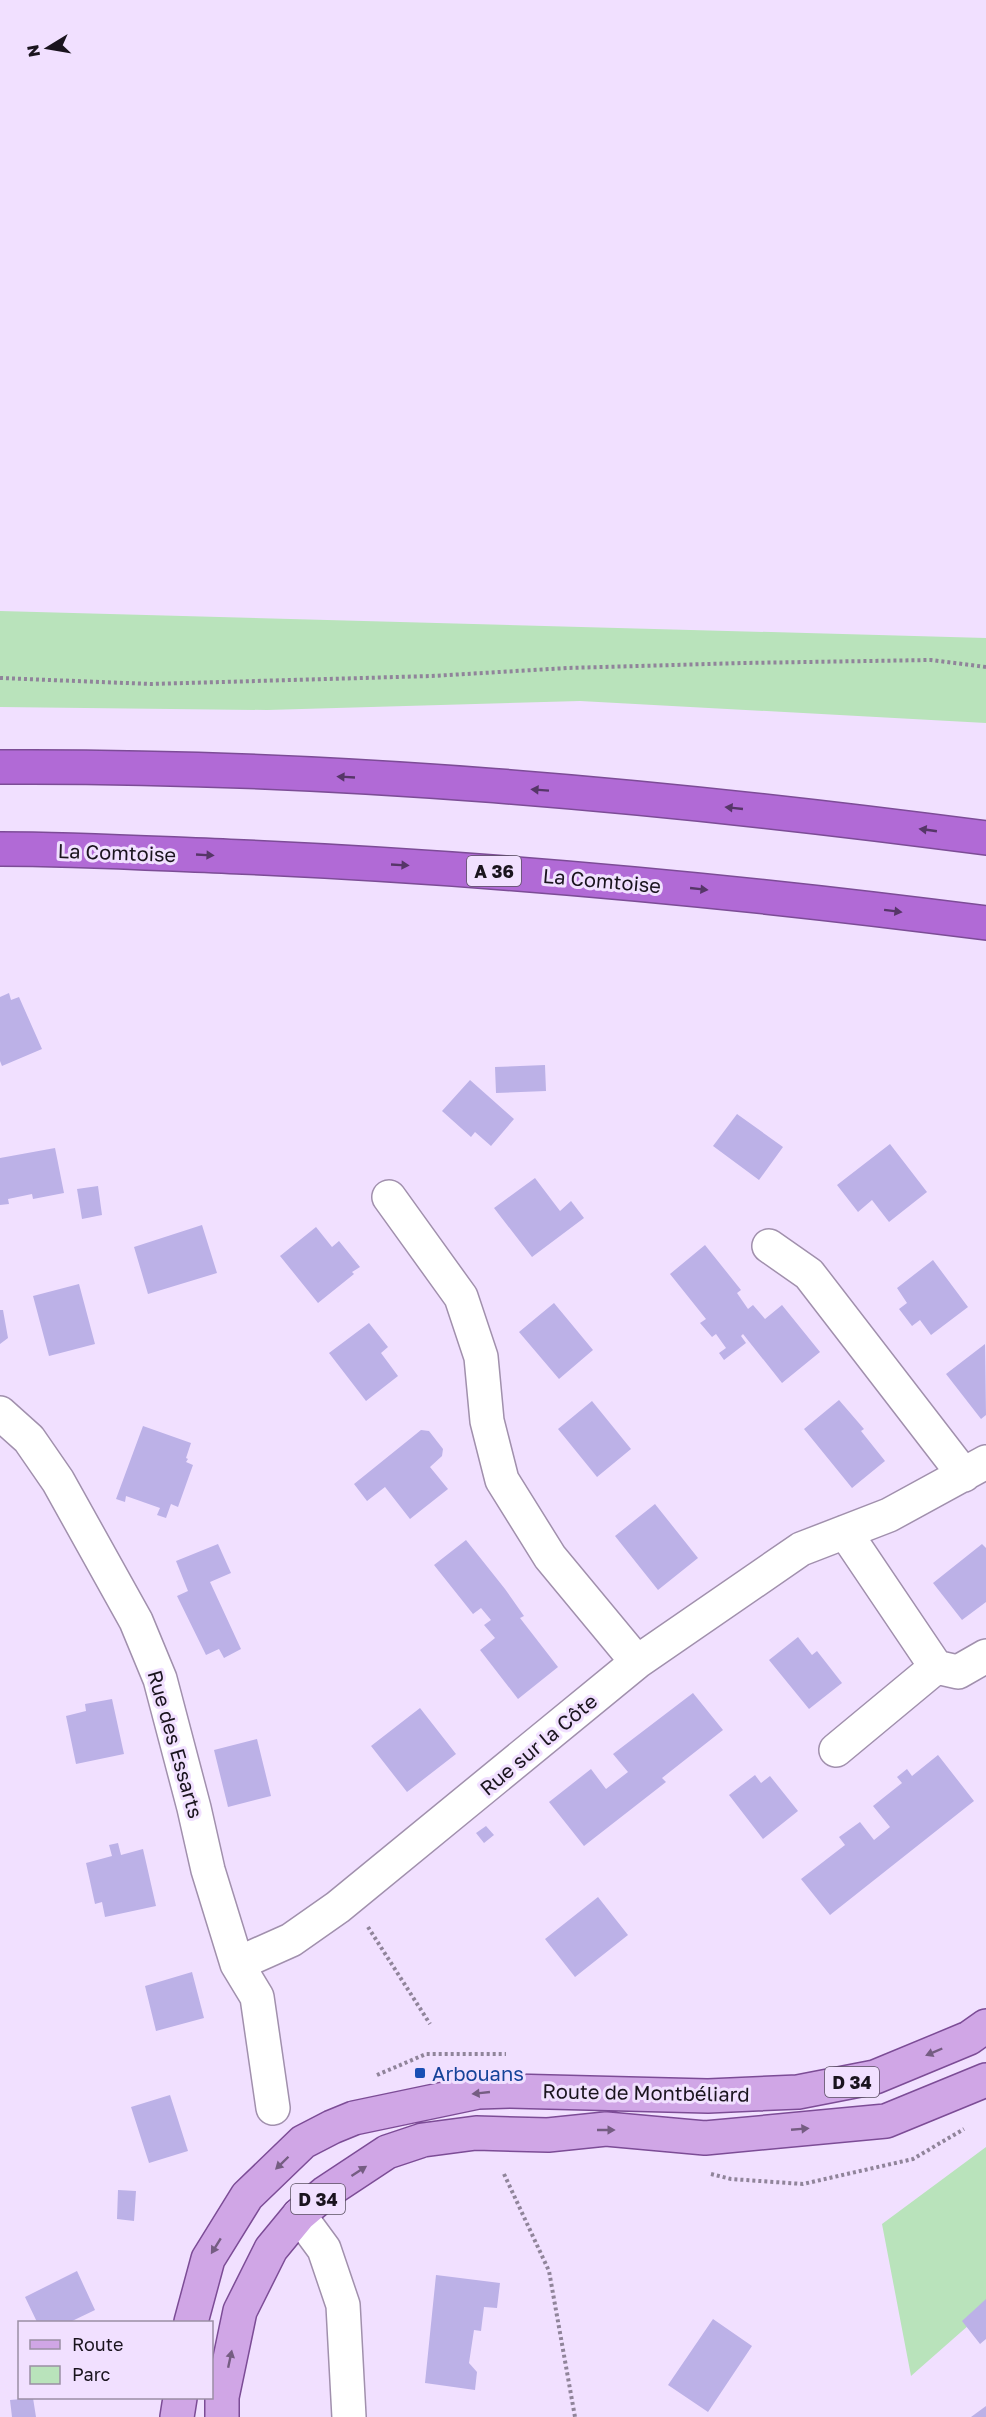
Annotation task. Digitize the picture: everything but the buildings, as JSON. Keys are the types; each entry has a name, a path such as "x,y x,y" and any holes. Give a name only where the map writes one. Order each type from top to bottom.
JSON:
{"highway":[{"path":"0,767 314,775 450,783 592,794 843,819 986,838"},
{"name":"La Comtoise","path":"0,849 292,859 549,875 846,905 986,923"}],"main road":[{"name":"Route de Montbéliard","path":"191,2321 208,2259 247,2196 303,2142 354,2118 478,2092 708,2096 798,2092 876,2077 969,2038 986,2026"},
{"name":"Route de Montbéliard","path":"222,2417 222,2397 240,2311 271,2249 299,2215 325,2193 387,2152 423,2140 476,2133 548,2135 606,2129 705,2138 886,2121 986,2080"},
{"path":"177,2417 180,2399"}],"street":[{"path":"389,1197 461,1297 481,1356 487,1421 502,1480 550,1557 637,1662"},
{"path":"769,1246 809,1274 975,1469"},
{"name":"Rue des Essarts","path":"0,1413 28,1439 58,1481 136,1621 160,1679 208,1870 237,1964 257,1997 273,2108"},
{"name":"Rue sur la Côte","path":"237,1964 291,1940 350,1898 637,1662 801,1549 889,1515 975,1469"},
{"path":"845,1532 936,1667 958,1672 986,1656"},
{"path":"836,1750 936,1667"},
{"path":"299,2215 324,2249 343,2305 349,2417"}],"path":[{"path":"0,678 151,684 432,676 673,665 931,660 986,667"},
{"path":"350,1898 430,2024"},
{"path":"504,2174 549,2271 575,2417"}],"green space":[{"path":"0,611 986,638 986,723 580,701 267,710 0,707"},
{"path":"986,2147 986,2310 911,2376 882,2224"}],"place":[{"name":"Arbouans","path":"420,2073"}]}
